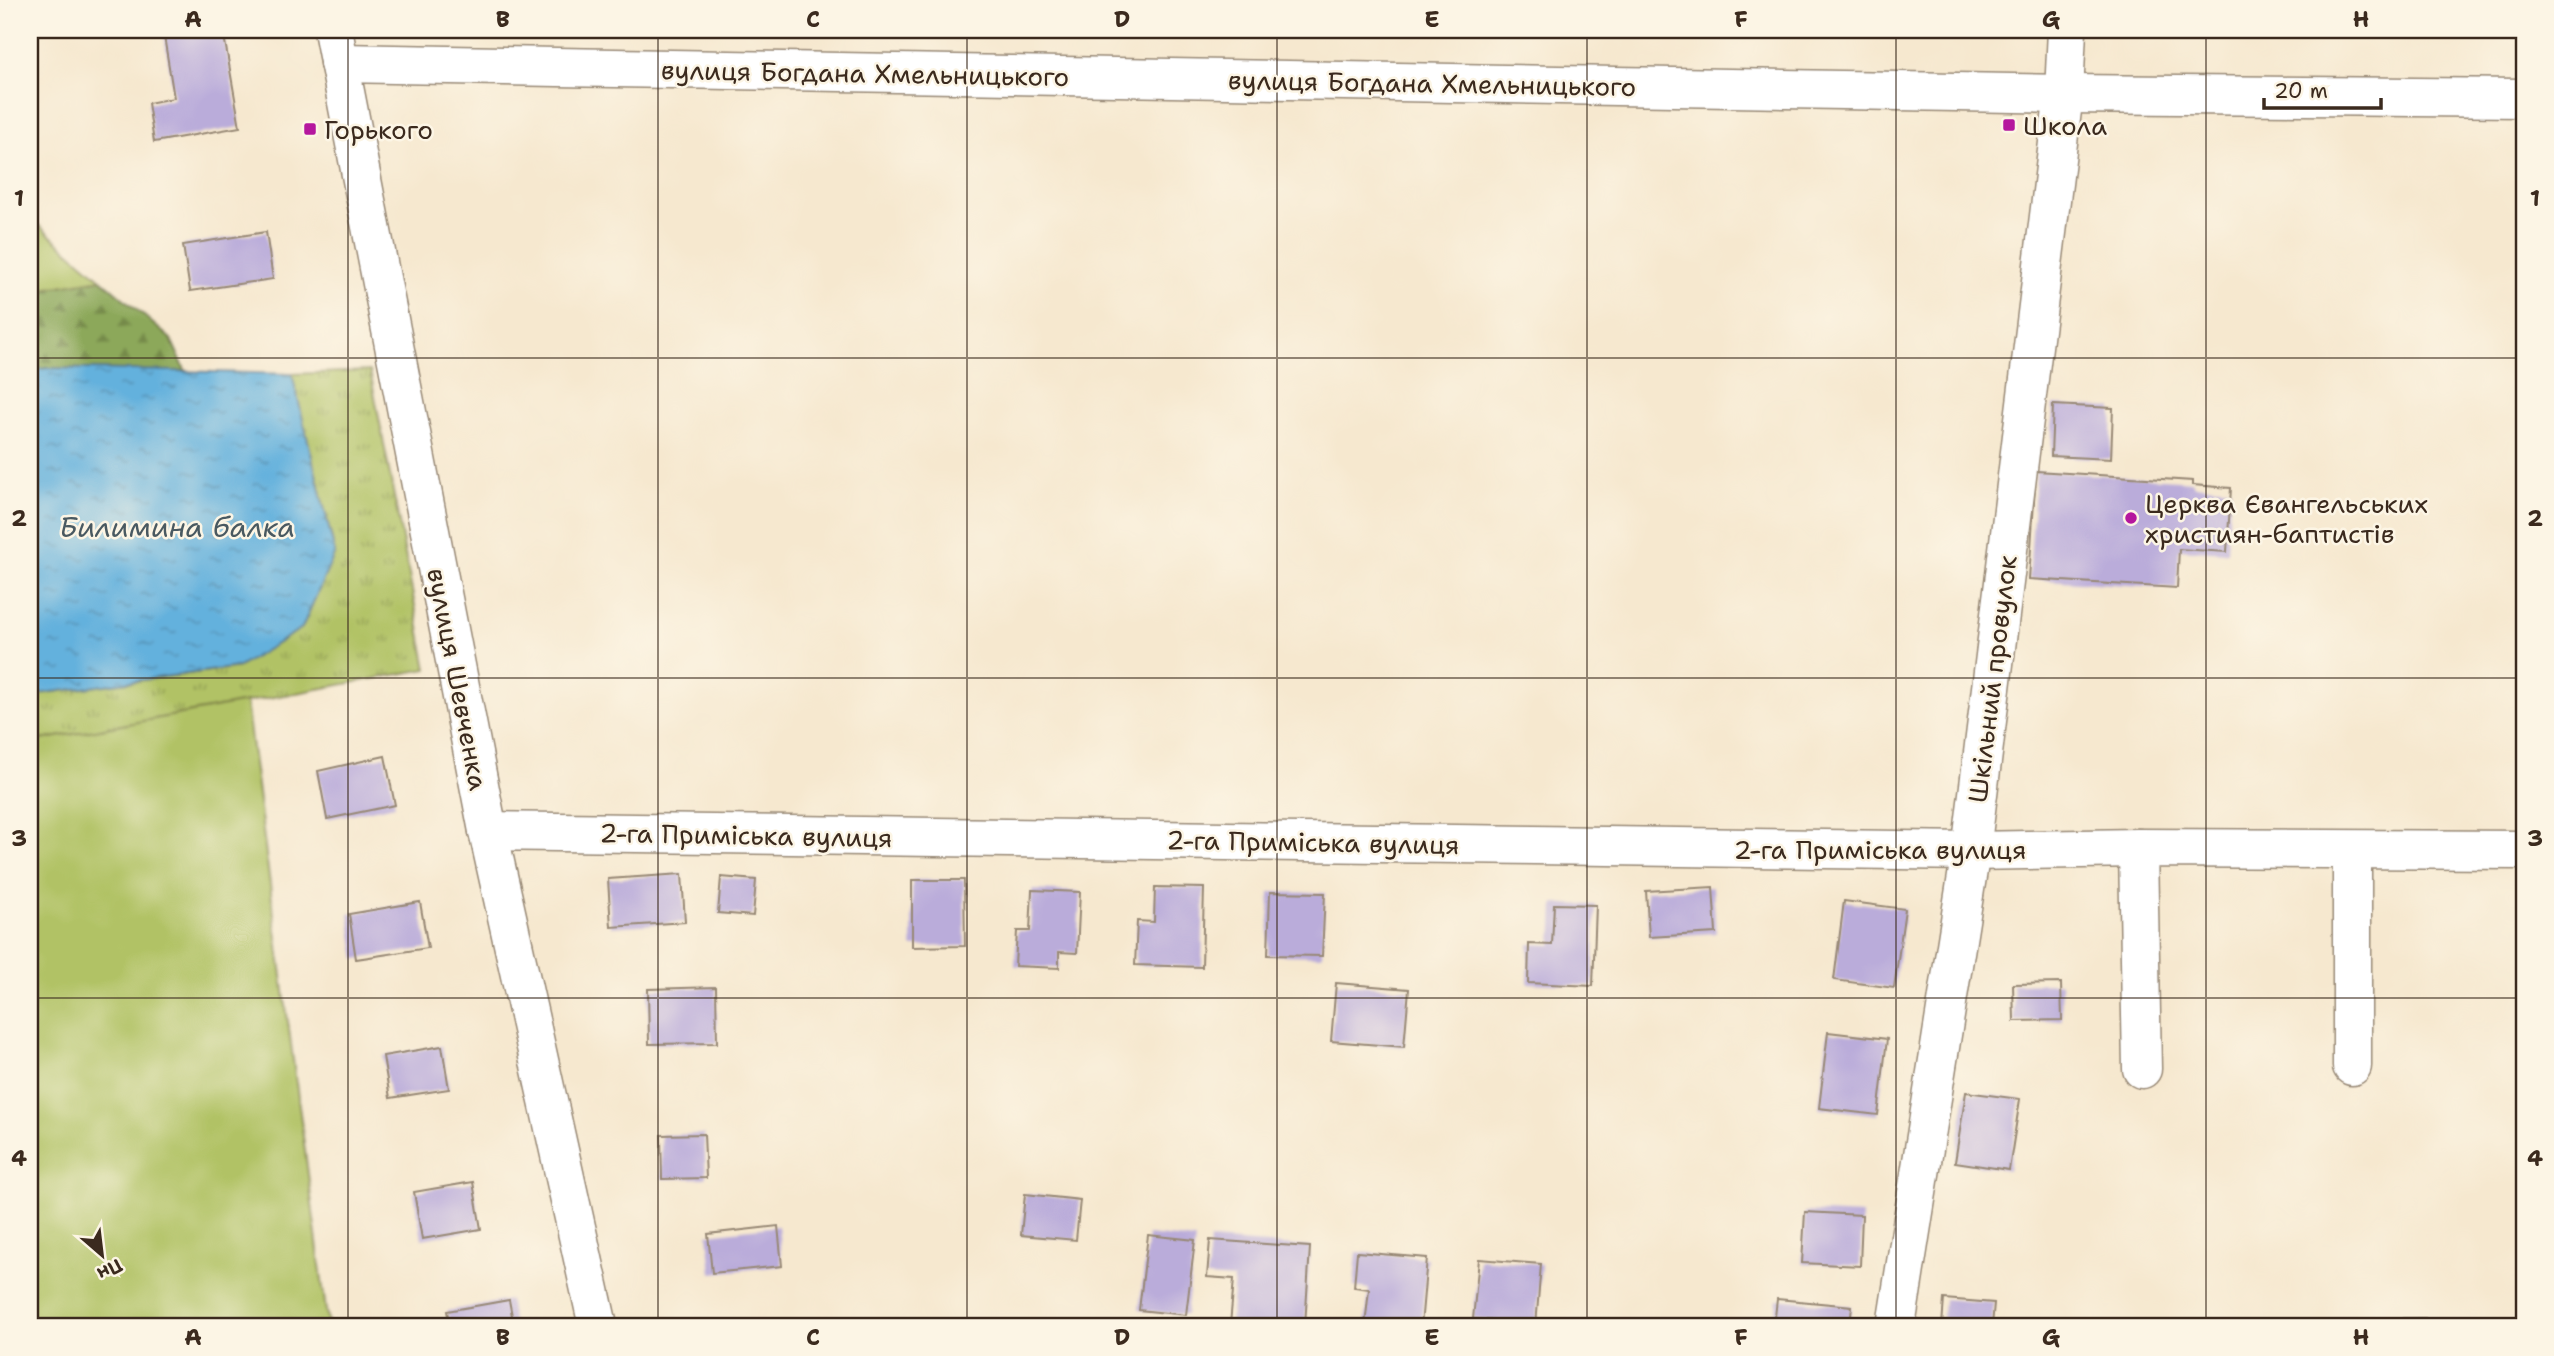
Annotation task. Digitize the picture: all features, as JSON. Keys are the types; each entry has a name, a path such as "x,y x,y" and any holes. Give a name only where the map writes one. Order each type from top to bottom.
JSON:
{"street":[{"name":"Шкільний провулок","path":"1896,1326 1971,851 2064,94 2067,30"},
{"name":"вулиця Богдана Хмельницького","path":"336,47 2064,94 2524,98"},
{"name":"вулиця Шевченка","path":"336,47 488,831 598,1326"},
{"name":"2-га Приміська вулиця","path":"488,831 1971,851 2138,848 2524,850"},
{"path":"2138,848 2142,1069"},
{"path":"2352,850 2352,1066"}],"green space":[{"path":"30,218 101,279 30,291"},
{"path":"101,279 171,339 186,372 49,368 30,370 30,291"},
{"path":"370,371 427,669 30,742 30,695 239,667 335,553 292,374"},
{"path":"246,702 328,1326 30,1326 30,742"}],"water":[{"name":"Билимина балка","path":"49,368 292,374 335,553 302,628 239,667 30,695 30,370"}],"building":[{"path":"163,30 223,30 240,127 154,142 148,103 174,98"},
{"path":"266,232 273,279 190,291 183,245"},
{"path":"2053,405 2113,408 2111,459 2051,456"},
{"name":"Церква Євангельських християн-баптистів","path":"2036,471 2193,481 2193,485 2231,488 2227,552 2179,549 2177,588 2029,579"},
{"path":"385,756 395,805 327,819 318,771"},
{"path":"682,874 685,922 611,927 608,879"},
{"path":"721,877 756,880 753,916 718,913"},
{"path":"912,880 964,880 965,946 912,947"},
{"path":"1155,887 1204,888 1202,967 1135,965 1137,921 1154,922"},
{"path":"1713,887 1716,933 1649,937 1646,891"},
{"path":"1032,890 1080,892 1077,953 1059,952 1059,968 1015,966 1017,931 1030,931"},
{"path":"1270,892 1325,893 1322,956 1268,955"},
{"path":"1844,901 1905,909 1894,988 1834,980"},
{"path":"420,902 428,948 356,959 349,914"},
{"path":"1554,904 1596,905 1593,986 1528,983 1529,944 1552,945"},
{"path":"1336,983 1409,989 1404,1047 1331,1041"},
{"path":"2061,983 2062,1020 2014,1021 2013,984"},
{"path":"716,987 717,1043 649,1044 648,989"},
{"path":"1828,1032 1887,1039 1878,1115 1819,1108"},
{"path":"442,1046 449,1089 390,1098 383,1056"},
{"path":"1966,1092 2020,1099 2009,1170 1955,1162"},
{"path":"704,1134 706,1178 662,1179 661,1135"},
{"path":"473,1182 481,1229 422,1239 414,1192"},
{"path":"1025,1194 1080,1200 1076,1240 1021,1235"},
{"path":"1805,1212 1862,1215 1860,1266 1802,1263"},
{"path":"778,1226 782,1266 712,1273 708,1234"},
{"path":"1148,1235 1195,1240 1186,1315 1139,1310"},
{"path":"1210,1240 1310,1247 1305,1326 1230,1325 1234,1279 1207,1277"},
{"path":"1357,1252 1427,1258 1421,1326 1365,1326 1369,1289 1354,1287"},
{"path":"1479,1259 1541,1264 1536,1326 1492,1326 1493,1321 1473,1319"},
{"path":"1777,1299 1852,1306 1850,1326 1774,1326"},
{"path":"1944,1299 1994,1303 1992,1326 1942,1326"},
{"path":"509,1300 514,1326 450,1326 447,1311"},
{"path":"2425,1318 2425,1326 2370,1326 2370,1319"},
{"path":"2473,1322 2521,1322 2521,1326 2473,1326"}],"place":[{"name":"Школа","path":"2009,125"},
{"name":"Горького","path":"310,129"},
{"name":"Церква Євангельських християн-баптистів","path":"2131,518"}]}
